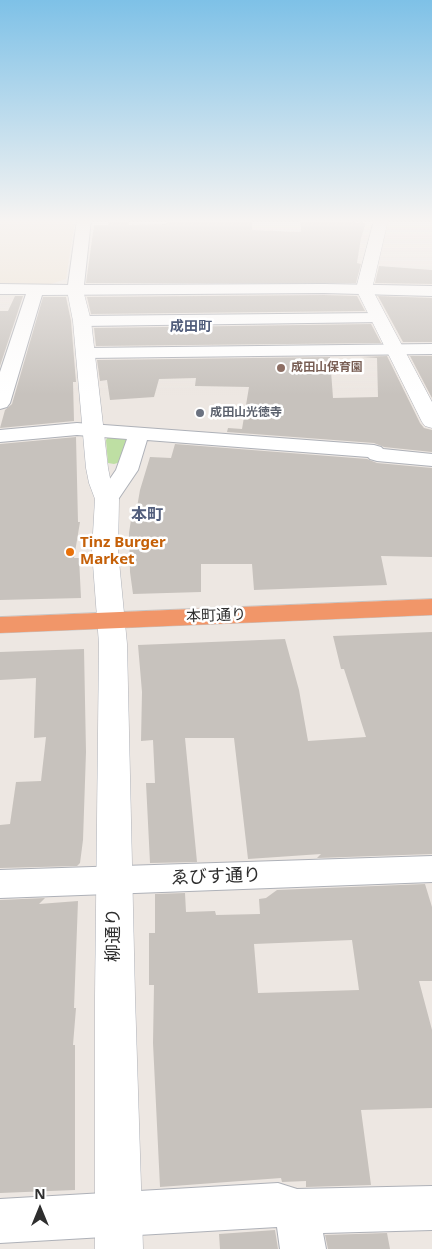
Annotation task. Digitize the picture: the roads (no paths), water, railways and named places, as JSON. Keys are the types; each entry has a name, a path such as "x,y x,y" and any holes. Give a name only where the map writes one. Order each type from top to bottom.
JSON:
{"highway":[{"name":"本町通り","path":"0,625 432,607"}],"street":[{"path":"77,278 75,290 82,320 95,430 97,468 100,484 107,499"},
{"path":"367,278 364,289 432,422"},
{"path":"0,289 364,289 432,291"},
{"path":"227,289 228,351"},
{"path":"0,403 17,343 35,290"},
{"path":"82,320 378,318"},
{"path":"86,353 394,348 432,350"},
{"path":"0,436 77,429 374,451 377,455 432,460"},
{"path":"107,499 127,470 139,434"},
{"name":"柳通り","path":"107,499 105,551 113,644 118,1232"},
{"name":"ゑびす通り","path":"0,884 432,869"},
{"path":"0,1220 118,1232 278,1206 300,1230 432,1208"}],"place":[{"name":"成田山保育園","path":"281,368"},
{"name":"成田山光徳寺","path":"200,413"},
{"name":"Tinz Burger Market","path":"70,552"}],"district":[{"name":"成田町","path":"191,327"},
{"name":"本町","path":"147,515"}]}
